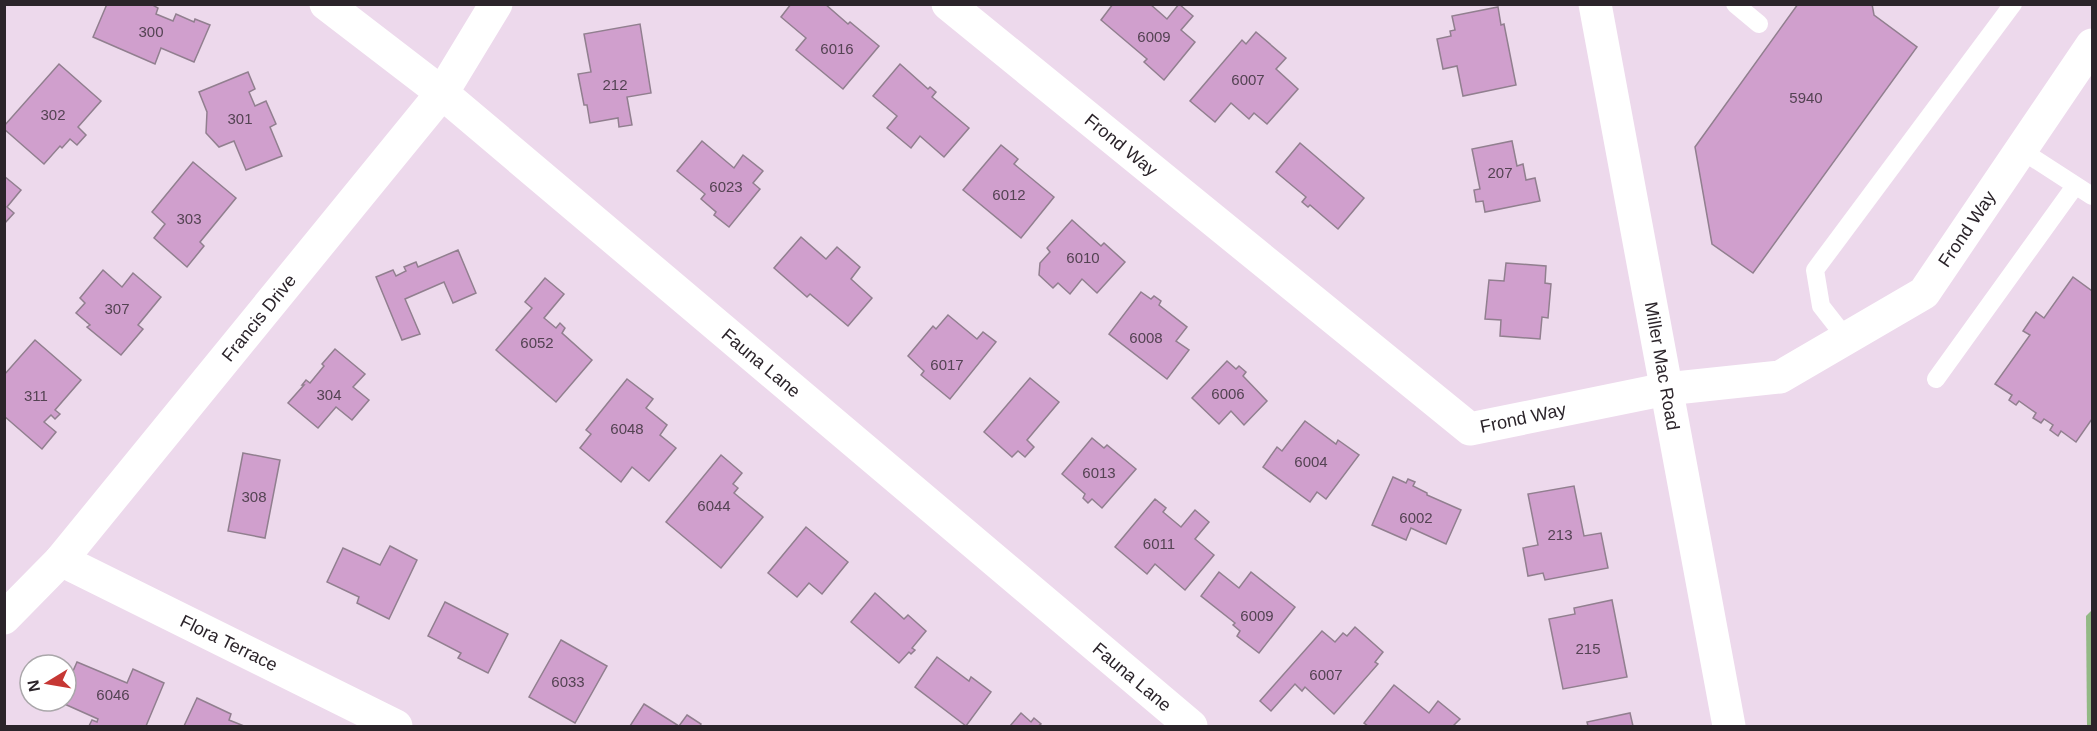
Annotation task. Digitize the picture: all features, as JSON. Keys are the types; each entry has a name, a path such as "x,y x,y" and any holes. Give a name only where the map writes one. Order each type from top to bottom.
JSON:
{"street":[{"name":"Fauna Lane","path":"326,4 442,93 1191,726"},
{"name":"Francis Drive","path":"4,618 62,561 442,93 496,4"},
{"name":"Frond Way","path":"948,4 1470,429 1666,389 1780,377 1924,292 2092,45"},
{"name":"Miller Mac Road","path":"1595,4 1729,726"},
{"name":"Flora Terrace","path":"62,561 396,726"}],"lane":[{"path":"1734,4 1759,24"},
{"path":"1846,338 1821,306 1815,270 2013,4"},
{"path":"2021,150 2092,196"},
{"path":"1936,379 2075,186"}],"green space":[{"path":"2092,610 2092,726 2087,726 2086,616"}],"building":[{"path":"107,4 151,4 158,8 156,14 173,21 176,14 194,22 195,19 210,25 194,62 161,48 155,64 93,37"},
{"path":"791,4 825,4 879,46 843,89 796,50 806,38 781,17"},
{"path":"1113,4 1150,4 1167,19 1179,4 1193,16 1181,30 1195,42 1164,80 1144,62 1147,59 1101,20"},
{"path":"1798,4 1872,4 1874,15 1917,47 1753,273 1712,244 1695,147"},
{"path":"1498,7 1501,25 1504,24 1516,85 1463,96 1457,66 1443,69 1437,39 1451,36 1450,31 1455,30 1452,16"},
{"path":"640,24 651,93 627,97 632,125 619,127 618,118 590,123 578,74 591,72 584,34"},
{"path":"1256,32 1286,58 1276,69 1298,89 1267,124 1254,113 1249,119 1231,103 1215,122 1190,101 1242,40 1246,44"},
{"path":"59,64 101,101 78,127 86,135 77,145 70,139 62,148 60,146 44,164 4,129 4,126"},
{"path":"900,64 928,89 930,87 936,92 932,97 969,128 944,157 920,136 911,148 887,128 897,116 873,96"},
{"path":"248,72 255,89 249,92 255,106 266,101 276,124 270,127 282,156 246,170 234,141 219,147 206,133 207,112 199,92"},
{"path":"702,141 734,168 743,155 763,171 753,183 760,189 729,227 714,215 716,212 701,199 705,194 677,171"},
{"path":"1512,141 1517,166 1523,164 1526,180 1535,178 1540,201 1485,212 1483,201 1476,202 1474,190 1480,189 1472,149"},
{"path":"1300,143 1364,198 1338,229 1310,205 1308,207 1302,202 1306,197 1276,172"},
{"path":"1001,145 1018,159 1014,164 1054,197 1021,238 963,190"},
{"path":"193,162 236,198 200,242 204,246 187,267 154,238 165,224 152,212"},
{"path":"4,176 21,190 7,207 14,213 4,224"},
{"path":"1072,220 1101,246 1104,243 1125,262 1097,293 1082,279 1070,294 1058,283 1053,288 1039,275 1040,263 1050,252 1047,248"},
{"path":"801,237 826,259 837,247 860,267 851,279 872,298 848,326 810,294 807,297 774,268"},
{"path":"458,250 476,293 453,303 444,282 405,299 420,334 402,340 376,277 393,270 396,276 406,271 404,267 416,262 418,267"},
{"path":"1506,263 1546,266 1545,283 1551,284 1548,318 1542,317 1540,339 1500,336 1501,320 1485,319 1489,280 1504,281"},
{"path":"103,270 122,287 133,273 161,297 138,325 143,329 121,355 87,327 90,325 76,313 85,303 80,298"},
{"path":"2073,277 2092,291 2092,419 2076,442 2061,431 2058,436 2050,430 2053,425 2044,419 2041,423 2033,418 2036,413 2019,401 2016,405 2009,400 2012,395 1995,384 2030,335 2023,331 2036,312 2044,318"},
{"path":"545,278 564,294 544,318 556,328 560,323 565,328 562,333 592,360 556,402 496,350 532,308 525,302"},
{"path":"1141,292 1151,299 1154,296 1161,301 1159,305 1187,327 1176,341 1189,350 1167,379 1109,334"},
{"path":"948,315 977,339 983,332 996,342 950,399 921,375 924,371 908,356 933,326 936,329"},
{"path":"35,340 81,380 55,410 60,414 55,419 51,415 44,422 56,432 42,449 4,416 4,375"},
{"path":"335,349 365,374 353,387 369,400 352,420 336,407 318,428 288,403 306,380 310,383"},
{"path":"1227,361 1236,369 1239,366 1246,372 1243,376 1267,401 1244,425 1231,411 1219,424 1192,398"},
{"path":"1030,378 1059,402 1027,440 1034,447 1025,457 1018,451 1012,457 984,432"},
{"path":"627,379 653,399 646,408 667,425 660,435 676,448 649,481 632,467 621,482 580,448 591,434 586,430"},
{"path":"1305,421 1336,444 1338,440 1359,455 1326,499 1317,492 1310,502 1263,467 1277,447 1282,451"},
{"path":"1092,438 1104,448 1107,445 1136,469 1102,508 1092,499 1088,503 1083,498 1085,494 1062,474"},
{"path":"243,453 280,460 265,538 228,531"},
{"path":"721,455 742,473 733,484 738,488 734,493 763,517 721,568 666,522"},
{"path":"1393,477 1406,483 1408,479 1415,482 1413,486 1427,495 1461,510 1446,544 1411,528 1406,540 1372,525"},
{"path":"1574,486 1584,536 1601,533 1608,568 1545,580 1543,573 1528,576 1523,548 1538,545 1528,494"},
{"path":"1155,499 1166,508 1163,512 1181,527 1195,510 1209,522 1195,539 1214,555 1185,590 1155,564 1147,574 1115,547"},
{"path":"806,527 848,562 822,594 809,583 797,597 768,573"},
{"path":"390,546 417,560 389,619 357,603 359,597 327,582 343,548 380,565"},
{"path":"1219,572 1239,588 1251,572 1295,607 1259,653 1237,636 1240,631 1233,625 1235,623 1201,596"},
{"path":"875,593 904,619 908,615 926,631 912,648 915,650 911,654 909,652 899,663 851,622"},
{"path":"1612,600 1627,677 1563,689 1549,619 1575,614 1574,608"},
{"path":"445,602 508,634 488,673 458,658 461,653 428,636"},
{"path":"1355,627 1383,652 1375,662 1378,664 1334,714 1305,687 1302,691 1295,684 1271,711 1260,701 1322,631 1335,642 1343,633 1347,636"},
{"path":"561,640 607,666 575,723 529,697"},
{"path":"937,657 969,681 971,677 991,692 966,726 915,687"},
{"path":"78,662 127,683 133,669 164,683 146,726 89,726 92,720 97,722 98,719 78,710"},
{"path":"1394,685 1429,713 1438,701 1460,719 1453,726 1368,726 1364,723"},
{"path":"197,698 231,714 229,720 244,726 184,726"},
{"path":"644,704 679,726 630,726"},
{"path":"1021,713 1031,722 1034,718 1041,724 1038,726 1010,726"},
{"path":"1630,713 1633,726 1588,726 1587,722"},
{"path":"687,715 701,724 700,726 679,726"}]}
